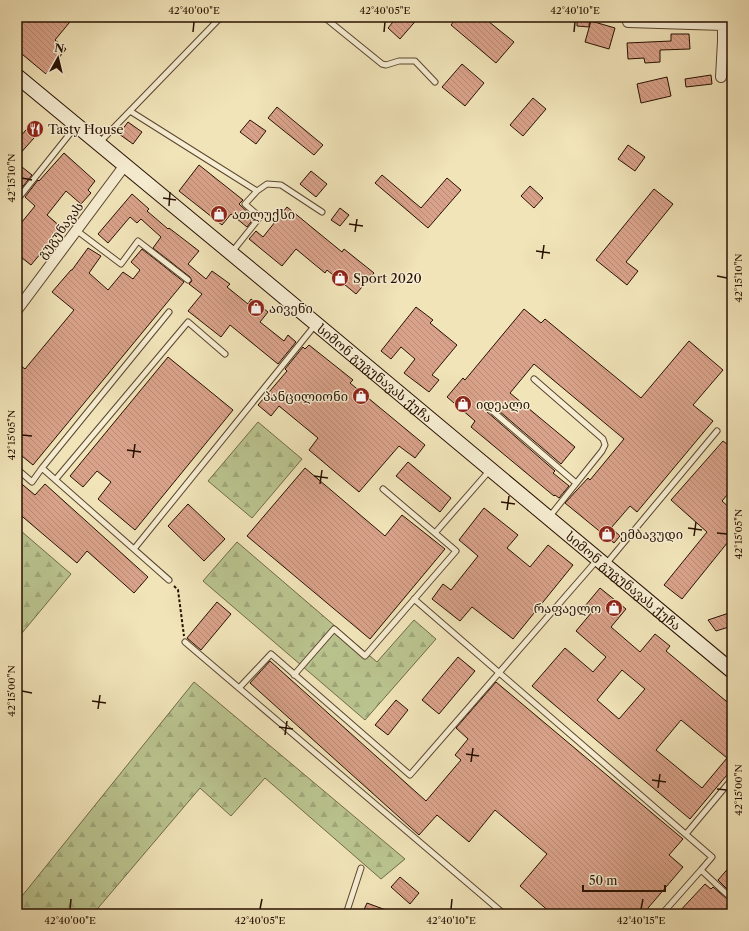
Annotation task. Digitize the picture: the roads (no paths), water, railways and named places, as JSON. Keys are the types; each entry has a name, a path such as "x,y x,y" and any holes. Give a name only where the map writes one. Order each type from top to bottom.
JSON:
{"main road":[{"name":"სიმონ გუგუნავას ქუჩა","path":"17,76 231,252 732,671"}],"street":[{"path":"628,17 628,22 723,21 727,41 721,77"},
{"name":"გუგუნავას","path":"17,310 126,165"}],"lane":[{"path":"99,143 221,17"},
{"path":"324,17 382,64 399,61 415,61 435,82"},
{"path":"130,111 257,191"},
{"path":"17,200 77,125"},
{"path":"231,252 260,217 245,204 257,191 267,184 281,184 322,212"},
{"path":"76,230 121,264 138,241 188,280"},
{"path":"17,470 32,482 169,312"},
{"path":"56,480 188,322 225,354"},
{"path":"134,549 316,323"},
{"path":"534,379 603,439 604,445 602,451 549,517"},
{"path":"489,408 576,483"},
{"path":"238,688 271,654 410,775 499,672 602,561 717,431"},
{"path":"42,468 170,580"},
{"path":"435,533 491,469"},
{"path":"294,675 334,629 365,656 456,551 383,489"},
{"path":"414,599 712,857 662,914"},
{"path":"185,642 504,914"},
{"path":"686,834 732,779"},
{"path":"346,914 361,868"},
{"path":"701,870 732,899"}],"place":[{"name":"Tasty House","path":"35,129"},
{"name":"ათლუქსი","path":"219,214"},
{"name":"Sport 2020","path":"340,278"},
{"name":"აივენი","path":"256,308"},
{"name":"პანცილიონი","path":"361,396"},
{"name":"იდეალი","path":"463,404"},
{"name":"ემბავუდი","path":"607,534"},
{"name":"რაფაელო","path":"614,608"}]}
